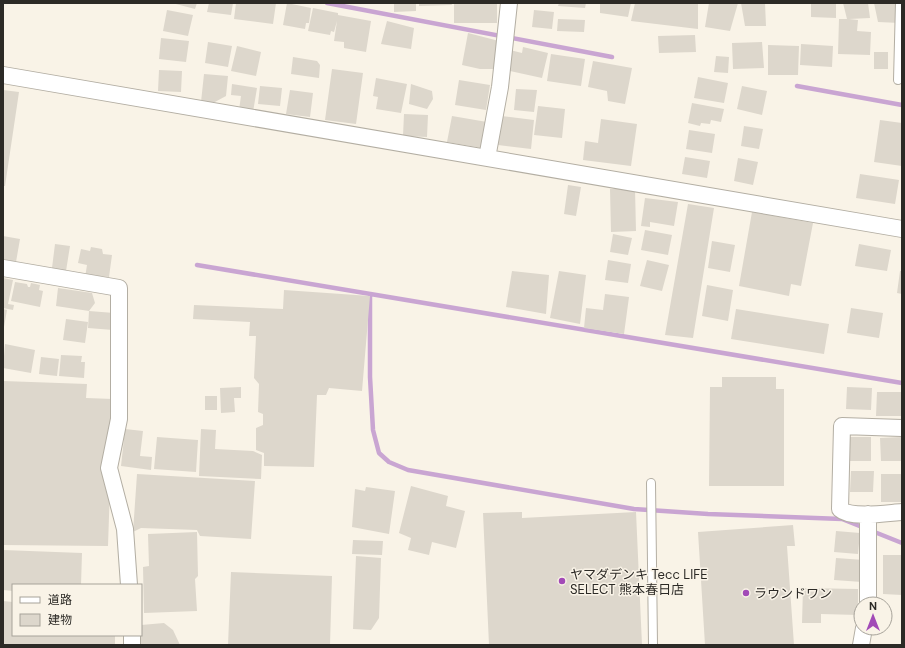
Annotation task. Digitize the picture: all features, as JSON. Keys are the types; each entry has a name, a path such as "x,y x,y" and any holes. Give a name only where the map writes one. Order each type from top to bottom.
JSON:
{"street":[{"path":"487,158 500,87 509,3"},
{"path":"3,75 902,229"},
{"path":"3,268 119,288 119,419 109,468 124,529 129,584"},
{"path":"902,428 842,426 840,509 844,512 868,514 902,512"},
{"path":"868,514 868,596"}],"lane":[{"path":"898,80 900,3"},
{"path":"651,483 653,645"}],"building":[{"path":"172,3 197,3 195,9"},
{"path":"209,3 233,3 231,15 207,12"},
{"path":"236,3 276,3 273,24 234,19"},
{"path":"287,3 311,8 309,23 306,23 305,29 283,25"},
{"path":"394,3 416,3 416,11 394,12"},
{"path":"419,3 451,3 452,5 419,6"},
{"path":"454,3 497,3 497,23 454,23"},
{"path":"559,3 586,3 585,8 558,6"},
{"path":"600,3 631,3 628,17 600,13"},
{"path":"635,3 698,3 698,29 631,21"},
{"path":"709,3 738,3 730,31 705,27"},
{"path":"741,3 765,3 766,26 745,26"},
{"path":"811,3 836,3 836,18 811,17"},
{"path":"843,3 868,3 870,18 849,19 858,20 857,31 871,32 870,55 838,54 839,19 847,19"},
{"path":"874,3 900,3 900,23 878,22"},
{"path":"313,8 338,13 338,15 371,21 366,52 344,48 344,42 334,41 337,21 334,32 331,31 330,35 308,31"},
{"path":"167,10 193,15 188,36 163,31"},
{"path":"534,10 554,12 552,29 532,27"},
{"path":"558,19 585,20 584,32 557,31"},
{"path":"387,21 414,28 411,49 381,44"},
{"path":"468,33 499,41 497,69 480,69 462,65"},
{"path":"695,35 696,52 659,53 658,36"},
{"path":"161,38 189,41 186,62 159,59"},
{"path":"208,42 232,46 228,67 205,63"},
{"path":"762,42 764,68 733,69 732,43"},
{"path":"801,44 833,46 832,67 800,65"},
{"path":"768,45 799,46 798,75 768,75"},
{"path":"237,46 261,52 256,76 231,71"},
{"path":"523,47 548,53 542,78 510,71 510,50 522,53"},
{"path":"874,52 888,52 888,69 874,69"},
{"path":"551,54 585,59 581,86 547,81"},
{"path":"716,56 729,57 728,73 714,72"},
{"path":"293,57 317,61 320,65 319,78 291,74"},
{"path":"593,61 632,68 625,104 608,101 607,91 588,87"},
{"path":"332,69 363,73 356,124 325,120"},
{"path":"159,70 182,71 181,92 158,91"},
{"path":"204,74 228,76 226,96 213,103 201,102"},
{"path":"698,77 728,83 724,103 694,98"},
{"path":"376,78 407,84 401,113 376,109 378,97 373,96"},
{"path":"459,80 490,85 486,110 455,105"},
{"path":"232,84 257,88 253,112 239,110 241,96 231,95"},
{"path":"411,84 432,91 433,99 427,109 409,104"},
{"path":"260,86 282,88 280,106 258,104"},
{"path":"742,86 767,91 762,115 737,109"},
{"path":"516,89 537,90 534,112 514,110"},
{"path":"3,90 19,92 5,186 3,186"},
{"path":"290,90 313,93 310,117 286,114"},
{"path":"692,103 724,109 721,122 711,120 710,124 701,123 700,126 688,123"},
{"path":"538,106 565,109 562,138 534,135"},
{"path":"404,114 428,115 427,137 403,136"},
{"path":"452,116 487,122 483,148 447,142"},
{"path":"501,116 534,120 531,149 498,145"},
{"path":"601,119 637,124 631,166 583,160 585,141 598,143"},
{"path":"880,120 902,123 902,166 874,162"},
{"path":"744,126 763,129 759,149 741,146"},
{"path":"689,130 715,134 712,153 686,149"},
{"path":"685,157 710,161 707,178 682,174"},
{"path":"738,158 758,162 753,185 734,181"},
{"path":"860,174 899,180 895,204 856,198"},
{"path":"568,185 581,187 576,216 564,214"},
{"path":"610,189 635,189 636,231 611,232"},
{"path":"645,198 678,202 674,226 650,222 650,227 641,226"},
{"path":"688,204 714,208 693,338 665,335"},
{"path":"752,212 813,223 801,286 791,284 789,296 739,286"},
{"path":"645,230 672,235 668,255 641,250"},
{"path":"613,234 632,238 628,255 610,252"},
{"path":"3,236 20,239 16,262 3,259"},
{"path":"712,241 735,245 730,272 708,268"},
{"path":"55,244 70,246 66,271 52,268"},
{"path":"859,244 891,250 887,271 855,266"},
{"path":"91,247 102,249 103,254 112,255 109,277 100,276 85,278 87,265 78,263 81,249 90,251"},
{"path":"608,260 631,264 628,283 605,280"},
{"path":"647,260 669,265 662,291 640,286"},
{"path":"512,271 549,275 546,314 506,307"},
{"path":"559,271 586,275 580,324 550,318"},
{"path":"900,271 902,271 902,294 897,293"},
{"path":"3,278 13,280 8,304 14,305 13,310 3,308"},
{"path":"15,282 27,284 28,287 30,287 31,283 40,285 39,290 43,291 40,307 11,301"},
{"path":"707,285 733,290 728,321 702,316"},
{"path":"58,288 92,293 95,303 89,311 56,306"},
{"path":"284,290 370,296 362,391 329,388 326,395 317,395 314,467 264,466 264,453 256,450 256,428 263,425 263,414 258,412 259,384 254,378 256,336 249,336 250,322 193,319 194,305 283,309"},
{"path":"605,294 629,297 624,334 584,328 586,308 603,310"},
{"path":"851,308 883,313 879,338 847,333"},
{"path":"3,309 7,310 4,327 3,327"},
{"path":"736,309 829,324 824,354 731,339"},
{"path":"89,311 114,313 113,330 88,328"},
{"path":"66,319 88,322 85,343 63,340"},
{"path":"5,344 35,350 31,373 3,368"},
{"path":"61,355 82,356 81,362 85,362 84,378 59,376"},
{"path":"41,357 59,359 57,376 39,374"},
{"path":"722,377 776,377 776,389 784,389 784,486 709,486 710,387 722,387"},
{"path":"3,381 87,384 86,398 113,399 108,546 3,545"},
{"path":"241,387 241,398 234,398 235,412 221,413 220,388"},
{"path":"847,387 872,388 871,410 846,409"},
{"path":"877,392 902,392 902,416 876,416"},
{"path":"205,396 217,396 217,410 205,410"},
{"path":"125,429 143,431 140,456 152,457 151,470 121,466"},
{"path":"201,429 216,430 215,449 253,451 262,455 261,479 199,476"},
{"path":"157,437 198,440 196,472 154,469"},
{"path":"850,437 871,437 871,461 850,461"},
{"path":"901,437 901,461 881,461 880,438"},
{"path":"851,471 874,471 873,492 850,492"},
{"path":"137,474 255,481 251,539 200,536 197,530 141,528 133,532"},
{"path":"881,474 902,474 902,502 881,502"},
{"path":"411,486 448,496 446,506 465,511 456,548 432,542 429,555 408,550 411,538 399,533"},
{"path":"366,487 395,491 389,534 352,527 355,489 365,491"},
{"name":"ヤマダデンキ Tecc LIFE SELECT 熊本春日店","path":"522,512 522,518 636,512 642,645 489,645 483,513"},
{"name":"ラウンドワン","path":"793,525 795,546 787,546 794,645 705,645 698,532"},
{"path":"836,531 860,533 858,554 834,552"},
{"path":"197,532 198,576 195,579 197,611 144,613 143,567 149,566 148,534"},
{"path":"353,540 383,541 382,555 352,554"},
{"path":"3,550 82,553 81,584 12,584 12,591 3,590"},
{"path":"883,555 902,555 902,595 883,594"},
{"path":"356,556 381,558 379,618 371,630 353,629"},
{"path":"836,558 864,560 862,582 834,580"},
{"path":"231,572 332,576 330,645 228,645"},
{"path":"803,588 858,589 858,596 853,596 853,615 821,614 821,623 802,623"},
{"path":"3,601 12,602 12,636 115,636 115,645 3,645"},
{"path":"164,623 173,630 180,645 141,645 142,625"}],"waterway":[{"path":"327,3 612,57"},
{"path":"797,86 902,105"},
{"path":"197,265 902,383"},
{"path":"370,294 370,377 373,430 379,453 389,462 408,470 634,509 708,514 842,519 902,543"}],"place":[{"name":"ヤマダデンキ Tecc LIFE SELECT 熊本春日店","path":"562,581"},
{"name":"ラウンドワン","path":"746,593"}]}
